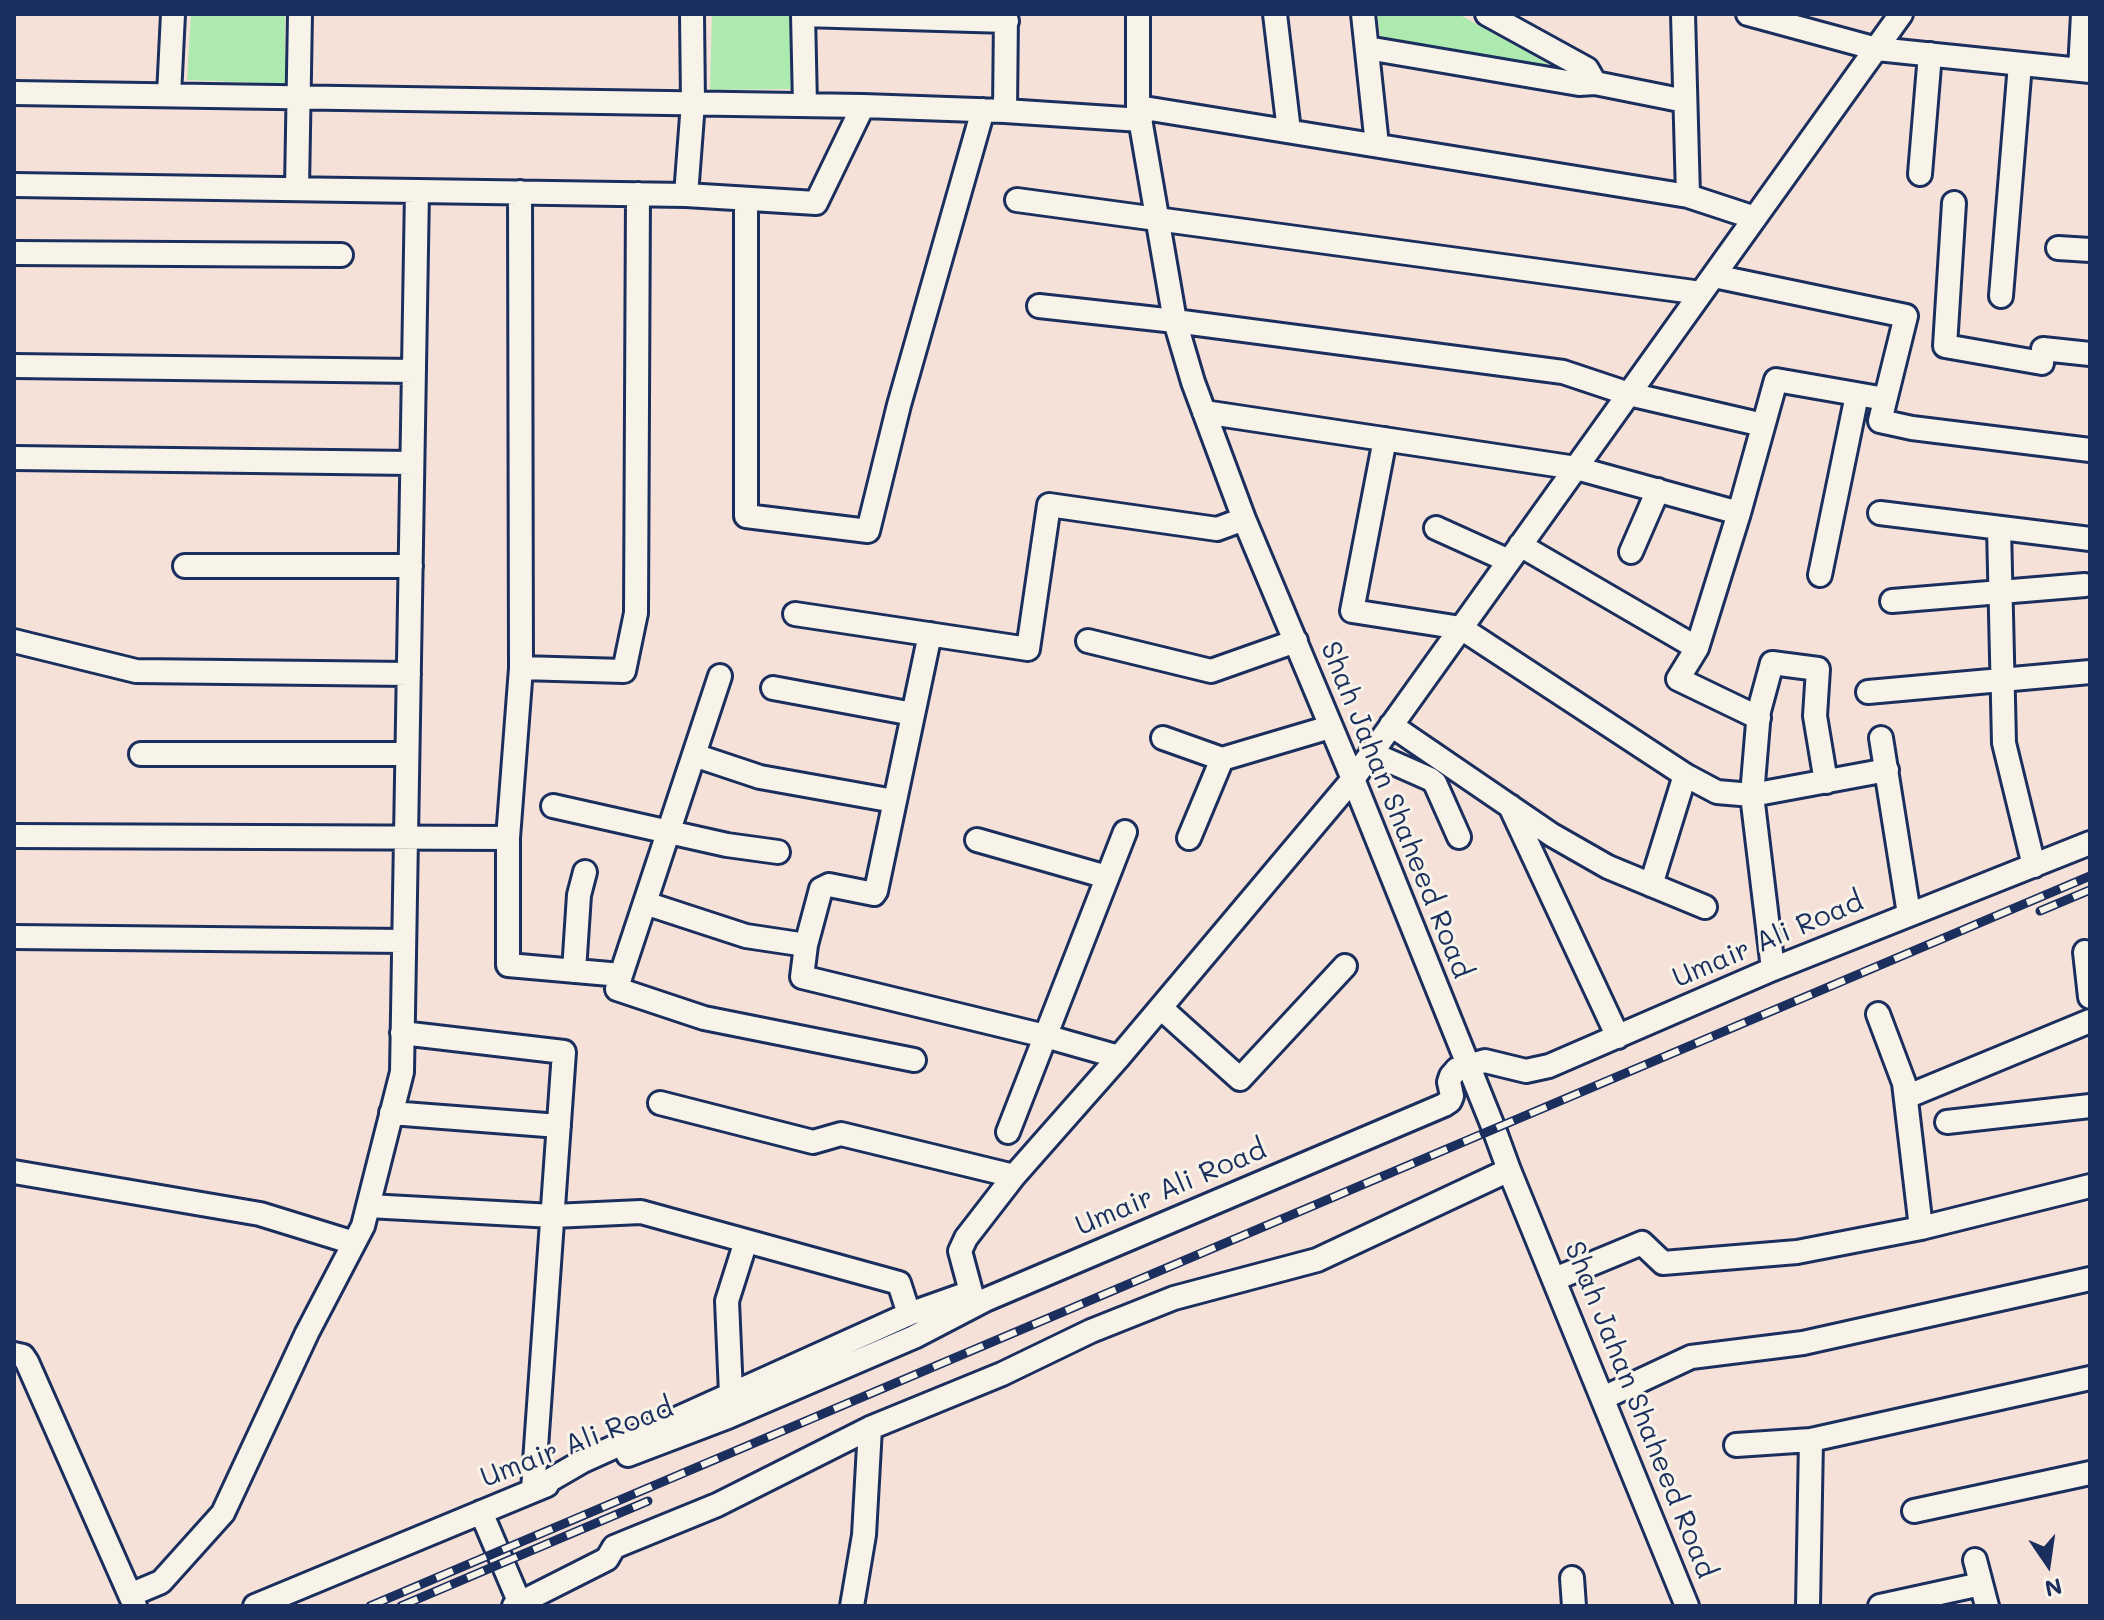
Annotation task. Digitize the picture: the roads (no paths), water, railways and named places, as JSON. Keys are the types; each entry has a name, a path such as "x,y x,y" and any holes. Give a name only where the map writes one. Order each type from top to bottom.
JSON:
{"street":[{"path":"169,95 173,14"},
{"path":"297,189 300,14"},
{"path":"686,195 693,103 692,14"},
{"path":"746,199 746,516 868,531 899,405 994,110 1006,17 803,14 805,105"},
{"name":"Shah Jahan Shaheed Road","path":"1138,14 1140,113 1175,321 1193,382 1244,519 1353,779 1687,1606"},
{"path":"1275,14 1289,131"},
{"path":"1363,14 1377,145"},
{"path":"1487,14 1587,69 1595,83"},
{"path":"1683,14 1688,196"},
{"path":"1748,14 1877,49 2085,71 2083,14"},
{"path":"533,1490 583,1461 909,1314 978,1296 960,1251 966,1238 1014,1176 1161,1008 1353,779 1901,14"},
{"path":"1367,48 1579,84 1595,83 1685,101"},
{"path":"1920,174 1930,54"},
{"path":"2001,296 2020,64"},
{"path":"14,93 1140,113 1289,131 1688,196 1755,218"},
{"path":"14,185 686,195 816,203 863,106"},
{"path":"14,1354 23,1356 27,1362 133,1601 161,1582 223,1513 307,1333 363,1226 402,1072 417,191"},
{"path":"520,192 521,668 508,838 508,965 621,975"},
{"path":"521,668 624,671 636,613 638,194"},
{"path":"1017,200 1157,220 1707,284 1906,316 1880,421 1912,428 2090,450"},
{"path":"1954,203 1945,346 2042,363 2043,349 2090,354"},
{"path":"2058,248 2090,250"},
{"path":"14,253 341,255"},
{"path":"1039,306 1563,372 1629,394 1763,425"},
{"path":"14,366 414,371"},
{"path":"1759,718 1678,679 1697,648 1776,380 1885,399"},
{"path":"1820,575 1857,395"},
{"path":"1204,412 1576,468 1739,513"},
{"path":"1385,439 1352,611 1461,628 1685,775 1717,792 1752,795 1887,770"},
{"path":"14,458 412,463"},
{"path":"1631,552 1658,490"},
{"path":"795,614 1028,649 1049,505 1217,529 1244,519"},
{"path":"1880,513 2090,539"},
{"path":"1436,528 1515,553 1697,648"},
{"path":"1999,528 2004,743 2034,866"},
{"path":"185,566 411,566"},
{"path":"1892,601 2085,585"},
{"path":"930,634 874,894 825,885 821,889 806,945 802,977 1119,1057"},
{"path":"14,641 136,671 409,674"},
{"path":"1088,641 1211,671 1296,641"},
{"path":"1773,969 1752,795 1759,718 1772,663 1818,669 1815,716 1826,782"},
{"path":"1868,692 2090,672"},
{"path":"720,676 617,989 704,1018 914,1060"},
{"path":"773,688 913,714"},
{"path":"1391,725 1552,835 1608,867 1705,907"},
{"path":"1163,738 1222,759 1330,727"},
{"path":"1881,738 1909,914"},
{"path":"1371,753 1435,783 1459,837"},
{"path":"141,754 407,754"},
{"path":"694,755 760,777 894,801"},
{"path":"1189,838 1222,759"},
{"path":"1651,885 1685,775"},
{"path":"553,806 727,845 778,852"},
{"path":"1510,806 1618,1037"},
{"path":"1008,1132 1125,832"},
{"path":"14,836 508,838"},
{"path":"977,840 1107,877"},
{"name":"Umair Ali Road","path":"255,1606 533,1490 728,1417 914,1337 978,1296 1444,1105 1452,1096 1449,1082 1457,1069 1485,1061 1526,1071 1538,1070 1773,969 2090,843"},
{"path":"574,971 579,895 585,872"},
{"path":"645,903 746,936 806,945"},
{"path":"14,937 404,941"},
{"path":"2085,952 2090,997"},
{"path":"1161,1008 1240,1079 1345,966"},
{"path":"1878,1014 1904,1083 1921,1228"},
{"path":"1906,1097 2090,1021"},
{"path":"402,1033 564,1052 533,1490"},
{"path":"660,1103 813,1142 841,1134 1014,1176"},
{"path":"1947,1122 2090,1106"},
{"path":"391,1113 559,1126"},
{"path":"481,1512 518,1605 607,1559 614,1547 717,1505 870,1428 1174,1298 1317,1260 1509,1170"},
{"path":"14,1172 260,1214 354,1243"},
{"path":"1555,1279 1642,1243 1663,1263 1797,1252 1921,1228 2090,1186"},
{"path":"368,1206 553,1216 641,1212 899,1283 909,1314"},
{"path":"731,1394 727,1301 746,1241"},
{"path":"1603,1398 1691,1357 1803,1343 2090,1279"},
{"path":"1736,1445 1811,1440 2090,1378"},
{"path":"852,1606 864,1535 870,1428"},
{"path":"1808,1606 1811,1440"},
{"path":"1914,1511 2090,1473"},
{"path":"1975,1560 1987,1606"},
{"path":"1572,1578 1574,1606"},
{"path":"1880,1606 1981,1584"}],"railway":[{"path":"370,1606 2090,876"},
{"path":"2040,911 2090,890"},
{"path":"401,1606 648,1501"}]}
